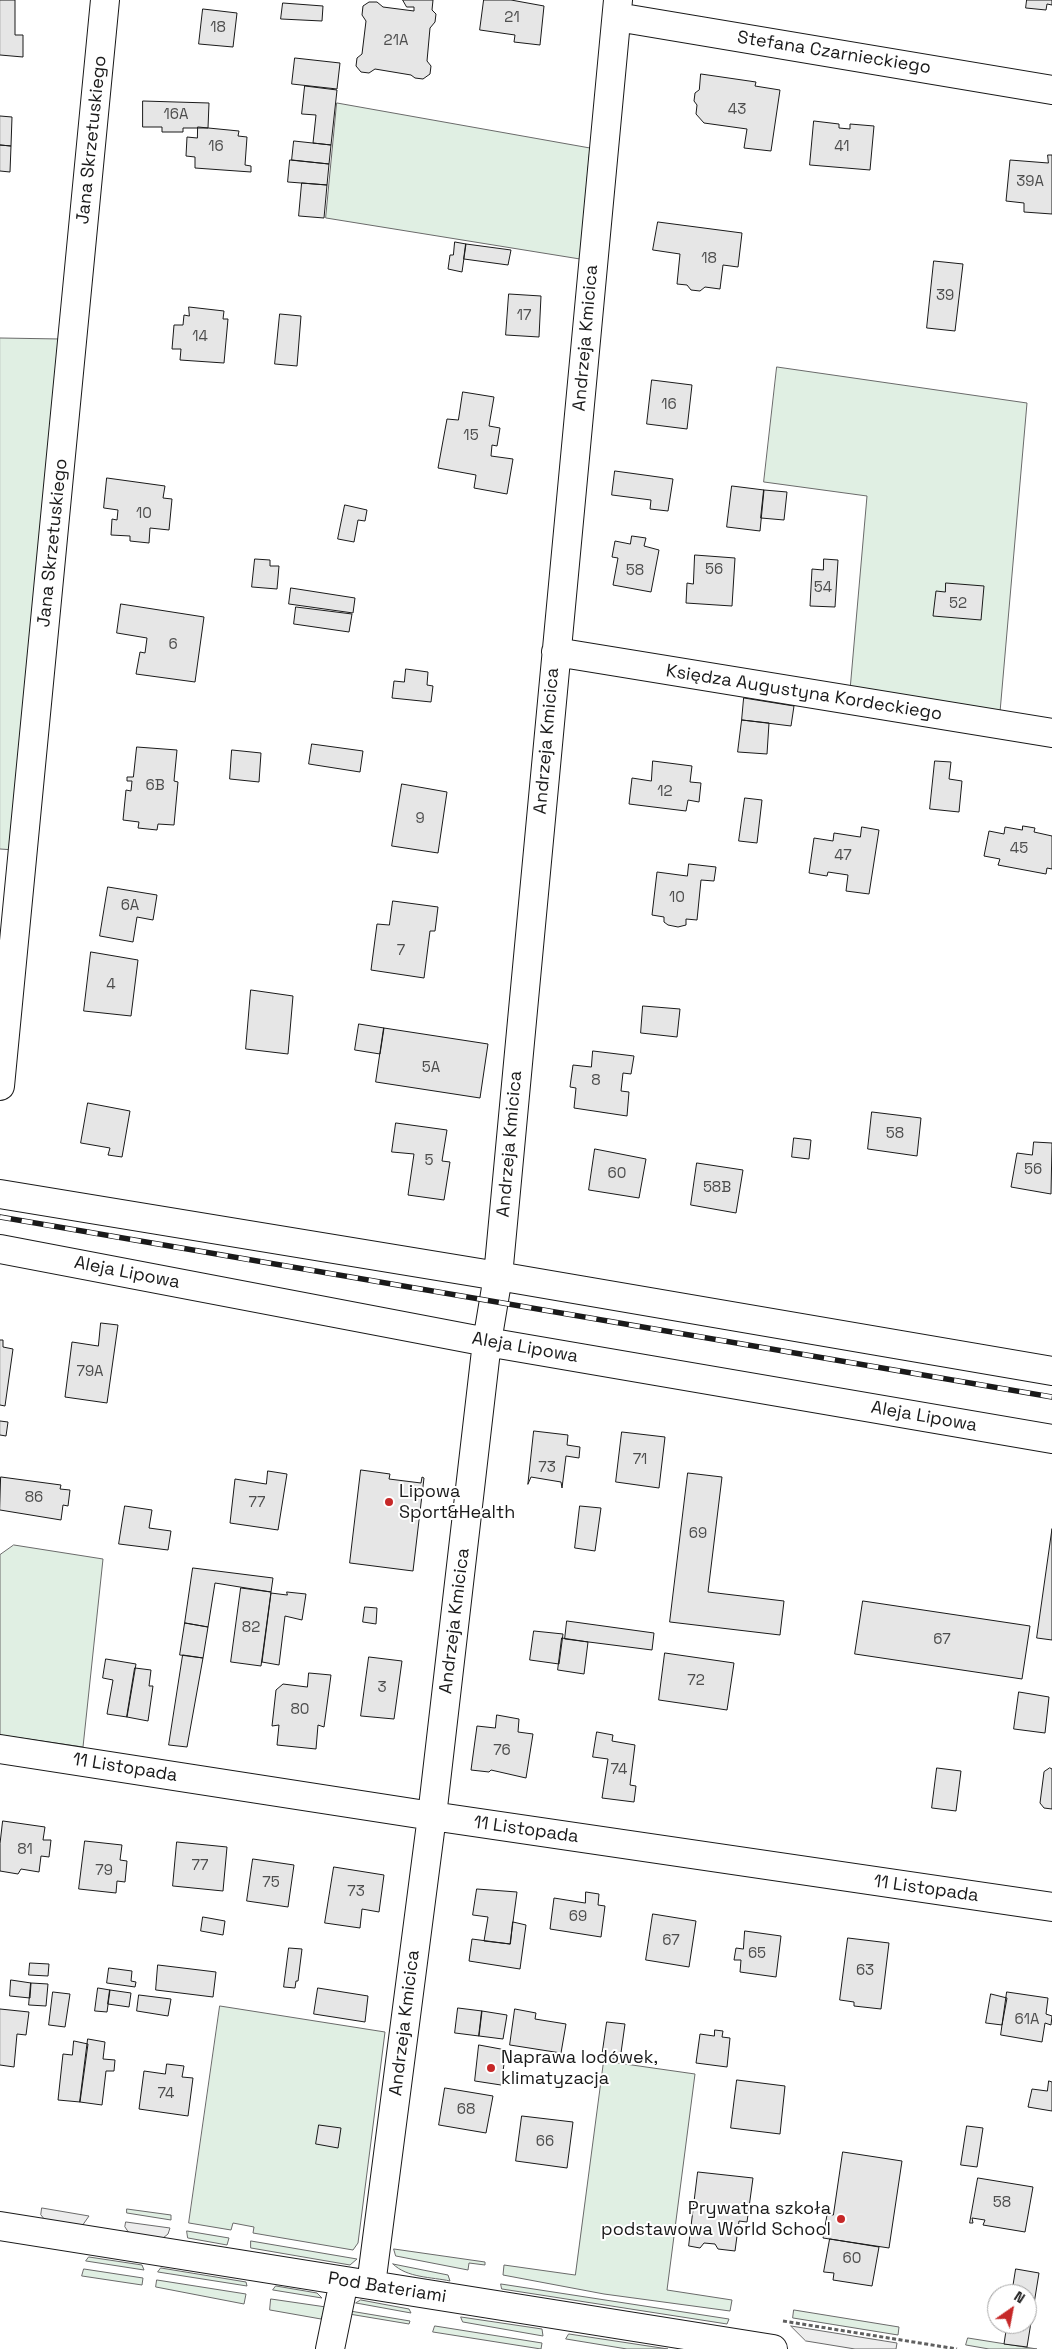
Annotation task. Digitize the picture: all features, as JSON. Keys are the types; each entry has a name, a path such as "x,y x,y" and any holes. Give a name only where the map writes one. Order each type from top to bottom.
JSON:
{"street":[{"name":"Jana Skrzetuskiego","path":"0,1086 105,0"},
{"name":"Stefana Czarnieckiego","path":"617,8 1052,90"},
{"name":"Andrzeja Kmicica","path":"330,2349 358,2283 432,1816 487,1342 498,1276 617,8"},
{"name":"Księdza Augustyna Kordeckiego","path":"556,652 1052,734"},
{"path":"0,1194 498,1276 1052,1371"},
{"name":"Aleja Lipowa","path":"0,1249 487,1342 1052,1439"},
{"name":"11 Listopada","path":"0,1749 432,1816 1052,1908"},
{"name":"Pod Bateriami","path":"0,2226 774,2349"}],"green space":[{"path":"337,103 590,148 580,259 326,218"},
{"path":"0,338 61,339 15,850 0,849"},
{"path":"777,367 1027,403 1000,712 850,690 867,496 764,482"},
{"path":"14,1545 103,1559 83,1747 0,1735 0,1555"},
{"path":"220,2006 385,2032 358,2243 353,2250 253,2233 254,2227 233,2223 231,2230 189,2223"},
{"path":"604,2061 695,2074 667,2290 732,2300 730,2311 604,2294 503,2275 504,2265 575,2275"},
{"path":"127,2209 171,2215 171,2220 127,2213"},
{"path":"187,2231 229,2238 227,2245 188,2238"},
{"path":"251,2241 357,2259 350,2265 251,2248"},
{"path":"394,2249 485,2262 485,2265 469,2263 468,2270 396,2256"},
{"path":"89,2257 142,2265 144,2270 86,2261"},
{"path":"393,2264 448,2275 450,2281 405,2272"},
{"path":"161,2268 246,2282 247,2286 158,2272"},
{"path":"84,2269 143,2278 142,2285 82,2276"},
{"path":"157,2280 246,2294 244,2304 156,2287"},
{"path":"501,2284 729,2319 727,2324 502,2289"},
{"path":"276,2286 317,2293 322,2298 273,2290"},
{"path":"271,2299 326,2307 321,2319 270,2310"},
{"path":"361,2300 409,2309 411,2313 356,2303"},
{"path":"794,2310 899,2327 898,2335 793,2318"},
{"path":"350,2311 410,2321 409,2324 349,2314"},
{"path":"461,2317 542,2329 543,2336 463,2322"},
{"path":"435,2326 542,2343 541,2349 433,2332"},
{"path":"569,2334 668,2349 627,2349 566,2339"},
{"path":"968,2338 1037,2349 989,2349 966,2345"}],"shaded area":[{"path":"42,2208 89,2216 82,2226 45,2220 41,2215"},
{"path":"126,2222 170,2228 168,2234 163,2238 129,2233 125,2227"},
{"path":"791,2326 897,2343 896,2349 855,2349 806,2341"}],"building":[{"path":"0,0 15,0 15,35 23,35 23,57 0,55"},
{"path":"403,0 433,0 432,10 436,14 435,22 430,28 427,61 431,66 430,74 423,79 375,69 369,73 361,72 356,66 357,58 362,54 366,21 362,15 363,6 369,2 377,2 383,7 414,11 414,7 407,7"},
{"path":"484,0 511,0 544,6 540,45 514,42 515,35 480,30"},
{"path":"1027,0 1052,0 1052,5 1047,4 1046,10 1026,8"},
{"path":"283,3 323,6 322,21 281,19"},
{"path":"203,9 237,13 233,47 199,44"},
{"path":"295,58 340,63 337,89 292,84"},
{"path":"701,74 756,82 755,86 780,90 771,151 744,148 747,129 704,123 696,114 697,105 694,101 695,93 699,90"},
{"path":"305,86 337,90 331,145 313,143 316,115 302,114"},
{"path":"143,101 209,103 208,128 183,128 183,132 162,132 162,127 143,127"},
{"path":"0,116 12,117 11,146 0,145"},
{"path":"814,121 839,124 839,128 850,129 850,124 874,126 870,170 810,165"},
{"path":"198,127 239,131 238,136 247,137 245,165 251,166 251,172 195,168 195,157 186,156 187,137 197,138"},
{"path":"294,141 331,145 329,164 292,160"},
{"path":"0,145 11,146 10,172 0,171"},
{"path":"1048,155 1052,155 1052,214 1024,212 1024,203 1006,201 1010,160 1048,163"},
{"path":"290,160 329,164 327,185 288,182"},
{"path":"302,183 327,185 324,218 299,216"},
{"path":"658,222 742,233 738,267 723,265 720,289 705,287 700,291 691,290 687,285 677,284 680,254 653,250"},
{"path":"455,242 466,244 462,272 448,269 450,255 453,255"},
{"path":"466,244 511,250 508,265 464,259"},
{"path":"934,261 963,264 955,331 927,328"},
{"path":"509,294 541,296 539,337 506,335"},
{"path":"189,307 224,311 223,319 228,319 224,363 180,360 181,349 172,349 174,325 183,325 184,315 189,316"},
{"path":"280,314 301,316 297,366 275,364"},
{"path":"652,380 692,385 687,429 647,424"},
{"path":"463,392 494,397 489,426 500,428 497,446 492,445 491,456 513,459 507,494 474,488 476,475 438,468 447,419 458,420"},
{"path":"615,471 673,479 668,511 650,509 651,500 612,495"},
{"path":"107,478 165,486 163,498 172,499 169,530 150,528 149,543 130,541 130,536 111,535 112,519 117,520 118,510 104,508"},
{"path":"732,486 764,490 760,531 727,527"},
{"path":"764,490 787,492 784,520 761,518"},
{"path":"345,505 367,510 365,521 358,520 354,542 338,539"},
{"path":"632,536 646,538 644,546 659,550 651,592 613,585 618,558 612,557 615,541 630,544"},
{"path":"695,555 735,558 732,606 686,603 687,583 693,584"},
{"path":"255,559 270,560 270,566 279,566 277,589 252,587"},
{"path":"824,559 838,560 835,607 810,606 812,569 823,570"},
{"path":"946,583 984,586 981,620 933,616 936,591 945,592"},
{"path":"291,588 355,598 353,613 289,604"},
{"path":"121,604 204,617 195,682 136,674 140,652 145,653 147,638 117,633"},
{"path":"296,607 352,614 349,632 294,624"},
{"path":"406,669 428,672 427,685 433,686 431,702 392,698 394,681 404,682"},
{"path":"744,698 794,706 791,726 742,720"},
{"path":"742,720 769,723 767,754 738,752"},
{"path":"312,744 363,751 360,772 309,764"},
{"path":"137,747 177,750 174,781 178,782 174,825 158,824 157,830 138,828 139,822 123,820 126,790 131,791 132,781 127,781 127,777 133,777"},
{"path":"232,750 261,753 259,782 230,779"},
{"path":"653,761 692,766 690,782 701,783 699,802 688,800 686,811 629,804 632,778 651,781"},
{"path":"935,761 951,762 949,779 962,781 959,812 930,809"},
{"path":"402,784 447,792 438,853 392,846"},
{"path":"745,798 762,800 757,843 739,841"},
{"path":"1023,826 1035,828 1034,832 1052,836 1052,869 1047,868 1046,874 998,865 1000,859 984,856 989,831 1004,834 1005,827 1022,830"},
{"path":"862,827 879,830 869,894 846,891 848,875 828,872 827,876 809,873 814,838 833,841 834,833 860,837"},
{"path":"689,864 716,867 714,881 701,880 697,920 686,919 686,925 678,927 668,925 664,922 664,917 652,915 657,872 687,876"},
{"path":"108,887 157,895 153,920 137,917 133,942 100,936"},
{"path":"393,901 438,907 435,931 430,931 424,978 371,970 377,924 389,925"},
{"path":"91,952 138,960 131,1016 84,1011"},
{"path":"251,990 293,996 288,1054 246,1049"},
{"path":"643,1006 680,1009 677,1037 641,1033"},
{"path":"359,1024 384,1028 380,1054 355,1050"},
{"path":"384,1028 488,1044 480,1098 376,1082"},
{"path":"593,1051 634,1056 631,1074 623,1073 621,1091 629,1092 627,1116 574,1108 576,1088 570,1087 573,1065 591,1067"},
{"path":"88,1103 130,1111 122,1157 108,1155 110,1148 81,1143"},
{"path":"872,1112 921,1118 917,1156 868,1149"},
{"path":"396,1123 447,1130 442,1161 450,1162 444,1200 408,1195 414,1154 392,1152"},
{"path":"794,1138 811,1140 809,1159 792,1157"},
{"path":"1034,1142 1052,1143 1051,1194 1011,1187 1017,1153 1032,1155"},
{"path":"595,1149 646,1159 639,1198 589,1190"},
{"path":"697,1163 743,1170 736,1213 691,1205"},
{"path":"101,1323 118,1325 107,1403 65,1397 72,1342 98,1346"},
{"path":"0,1340 3,1340 3,1347 13,1349 5,1406 0,1405"},
{"path":"0,1421 8,1422 6,1436 0,1435"},
{"path":"534,1431 568,1435 567,1445 580,1447 579,1458 566,1456 562,1488 561,1482 531,1477 528,1484"},
{"path":"622,1432 665,1437 659,1488 616,1482"},
{"name":"Lipowa Sport&Health","path":"361,1470 390,1474 389,1479 421,1483 422,1477 424,1478 413,1571 350,1563"},
{"path":"268,1471 287,1474 278,1530 230,1523 235,1479 266,1484"},
{"path":"688,1473 722,1477 708,1592 784,1601 780,1635 670,1622"},
{"path":"1,1477 61,1485 60,1489 70,1490 68,1506 63,1505 61,1520 0,1510"},
{"path":"125,1506 152,1510 149,1528 171,1531 168,1550 119,1544"},
{"path":"580,1506 601,1508 595,1551 575,1548"},
{"path":"1052,1529 1052,1640 1037,1638"},
{"path":"193,1568 273,1578 271,1592 215,1583 208,1627 185,1623"},
{"path":"241,1588 271,1592 261,1666 231,1662"},
{"path":"287,1592 306,1594 302,1620 285,1616 279,1665 262,1662 271,1593 287,1595"},
{"path":"863,1601 1030,1626 1022,1679 855,1654"},
{"path":"365,1607 377,1608 376,1624 363,1622"},
{"path":"567,1621 654,1633 652,1650 565,1639"},
{"path":"185,1623 208,1627 203,1658 180,1655"},
{"path":"534,1631 563,1634 559,1664 530,1660"},
{"path":"562,1638 588,1642 584,1674 558,1670"},
{"path":"665,1653 734,1663 727,1710 659,1700"},
{"path":"183,1655 203,1658 187,1747 169,1745"},
{"path":"369,1657 402,1661 394,1719 361,1716"},
{"path":"106,1659 136,1664 127,1717 107,1714 113,1680 103,1678"},
{"path":"135,1668 151,1670 149,1686 153,1686 148,1721 127,1717"},
{"path":"309,1673 331,1675 324,1727 318,1725 316,1749 277,1745 279,1725 272,1726 276,1690 283,1684 307,1687"},
{"path":"1019,1692 1049,1697 1045,1733 1014,1729"},
{"path":"497,1715 519,1719 518,1732 533,1734 526,1778 491,1770 489,1772 471,1770 477,1726 495,1728"},
{"path":"597,1732 613,1735 612,1741 635,1745 630,1785 636,1786 634,1802 602,1798 608,1759 593,1757"},
{"path":"937,1768 961,1771 956,1811 932,1808"},
{"path":"1050,1768 1052,1769 1052,1809 1044,1808 1040,1803 1044,1772"},
{"path":"3,1821 45,1827 43,1840 51,1840 49,1857 41,1856 39,1872 21,1869 18,1874 0,1871 0,1844"},
{"path":"85,1841 122,1845 120,1860 127,1861 125,1882 117,1881 116,1893 79,1889"},
{"path":"177,1842 227,1847 223,1891 173,1886"},
{"path":"253,1859 294,1865 288,1907 247,1901"},
{"path":"334,1867 384,1875 379,1912 362,1909 360,1928 325,1923"},
{"path":"477,1889 517,1892 510,1944 484,1941 488,1917 473,1915"},
{"path":"586,1892 599,1894 598,1905 605,1906 601,1937 550,1929 554,1898 585,1903"},
{"path":"653,1914 696,1921 689,1967 646,1960"},
{"path":"203,1917 225,1921 223,1935 201,1931"},
{"path":"513,1922 526,1925 520,1969 469,1961 472,1939 510,1944"},
{"path":"745,1931 781,1936 776,1977 740,1972 741,1960 734,1960 736,1948 743,1949"},
{"path":"848,1938 889,1943 881,2009 854,2006 854,2002 840,2000"},
{"path":"289,1948 302,1949 298,1981 296,1981 295,1988 284,1987"},
{"path":"30,1963 49,1964 48,1976 29,1975"},
{"path":"158,1965 216,1972 213,1997 156,1990"},
{"path":"109,1968 132,1971 131,1981 136,1982 135,1987 107,1983"},
{"path":"11,1980 31,1983 30,1998 10,1996"},
{"path":"31,1983 48,1984 46,2006 29,2005"},
{"path":"98,1988 110,1990 107,2012 95,2011"},
{"path":"318,1988 368,1996 365,2022 314,2014"},
{"path":"110,1990 131,1993 129,2007 108,2004"},
{"path":"53,1992 70,1994 65,2027 49,2025"},
{"path":"1007,1992 1048,1998 1046,2014 1052,2016 1051,2025 1045,2023 1042,2042 1001,2035"},
{"path":"991,1994 1007,1998 1002,2025 986,2023"},
{"path":"139,1995 171,1999 168,2016 137,2011"},
{"path":"458,2008 482,2011 479,2036 455,2033"},
{"path":"0,2009 29,2012 26,2035 17,2034 14,2067 0,2065"},
{"path":"515,2009 536,2013 535,2019 566,2024 561,2053 510,2045"},
{"path":"482,2011 507,2015 503,2039 479,2036"},
{"path":"607,2022 625,2024 620,2060 602,2057"},
{"path":"715,2030 723,2031 722,2037 730,2038 727,2067 696,2063 700,2034 714,2036"},
{"path":"88,2039 105,2042 103,2059 115,2060 114,2071 106,2071 102,2105 80,2102"},
{"path":"74,2041 88,2044 80,2102 58,2100 63,2054 72,2055"},
{"path":"479,2045 506,2050 501,2085 475,2081"},
{"path":"167,2064 184,2066 182,2077 193,2078 188,2116 139,2109 144,2071 165,2074"},
{"path":"737,2080 785,2086 780,2134 731,2128"},
{"path":"1049,2081 1052,2082 1052,2111 1028,2107 1032,2089 1047,2091"},
{"path":"445,2088 493,2096 486,2133 439,2125"},
{"path":"522,2116 573,2122 567,2168 516,2161"},
{"path":"319,2125 341,2128 338,2148 316,2144"},
{"path":"967,2126 983,2128 977,2167 961,2165"},
{"path":"843,2152 902,2161 889,2248 823,2238 827,2215 833,2215"},
{"path":"698,2172 753,2178 747,2222 739,2221 735,2251 718,2249 715,2244 704,2243 700,2248 689,2246"},
{"path":"978,2178 1033,2187 1025,2232 983,2225 985,2220 972,2218 973,2223 970,2223"},
{"path":"830,2239 879,2247 872,2286 833,2280 834,2273 824,2272"},
{"path":"1016,2269 1039,2273 1037,2285 1014,2284"},
{"path":"1006,2334 1029,2334 1027,2347 1004,2344"}],"railway":[{"path":"0,1217 1052,1397"}],"place":[{"name":"Lipowa Sport&Health","path":"389,1502"},
{"name":"Naprawa lodówek, klimatyzacja","path":"491,2068"},
{"name":"Prywatna szkoła podstawowa World School","path":"841,2219"}]}
